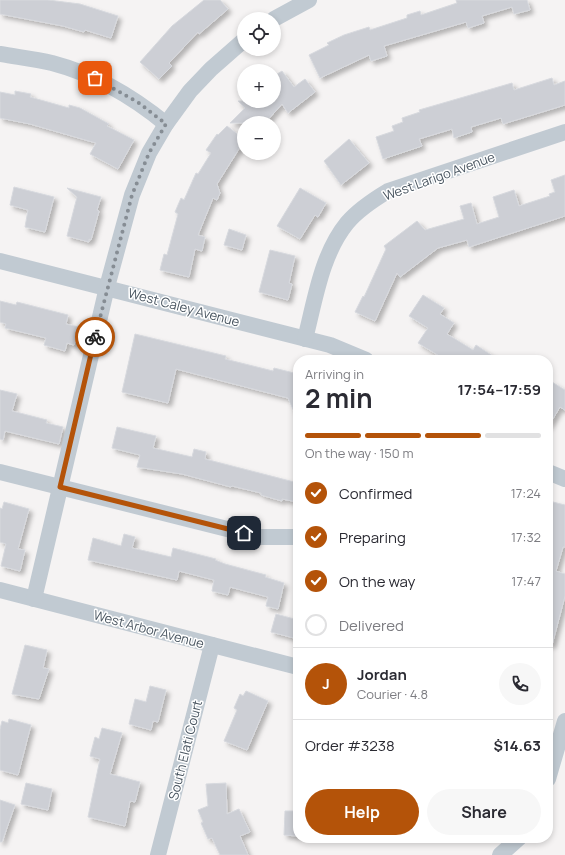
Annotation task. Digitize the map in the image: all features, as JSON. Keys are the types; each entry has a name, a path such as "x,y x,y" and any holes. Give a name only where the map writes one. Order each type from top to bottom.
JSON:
{"street":[{"path":"281,15 309,0"},
{"path":"34,599 107,287 132,195 149,153 166,124 190,91 211,69 237,46"},
{"path":"0,54 51,63 106,83 139,103 166,124"},
{"name":"West Larigo Avenue","path":"305,339 325,262 334,244 347,224 369,202 388,191 565,132"},
{"name":"West Caley Avenue","path":"0,261 330,345 354,355"},
{"path":"0,472 259,536 293,537"},
{"path":"553,474 565,479"},
{"name":"West Arbor Avenue","path":"0,590 293,666"},
{"name":"South Elati Court","path":"158,855 212,645"},
{"path":"553,754 558,730"},
{"path":"500,855 513,843"}],"building":[{"path":"0,0 48,0 80,4 118,16 111,38 85,30 84,32 63,26 0,14"},
{"path":"204,0 220,0 228,9 199,34 198,32 169,63 172,66 159,79 140,62 172,26"},
{"path":"456,0 527,0 530,10 514,14 512,7 482,16 484,23 468,28 466,22 384,46 387,56 371,61 369,55 320,78 309,55 329,45 327,43 344,35 369,27 370,30 407,18 407,15 420,11 421,15 457,3"},
{"path":"281,72 294,87 305,79 315,92 288,113 282,104 281,105"},
{"path":"552,78 554,85 565,81 565,105 503,124 501,118 471,127 472,132 454,138 452,129 419,139 422,146 383,159 376,137 394,131 392,126 403,122 402,118 420,112 419,110 512,83 514,90"},
{"path":"15,91 31,94 30,97 69,108 69,105 80,108 109,124 107,126 134,140 118,169 90,154 96,143 30,124 0,118 0,92 15,95"},
{"path":"245,108 278,108 271,116 237,116"},
{"path":"237,116 237,123 230,123"},
{"path":"227,126 237,134 237,152 217,184 220,193 217,200 213,198 198,235 205,237 202,251 195,249 189,277 160,270 164,254 167,255 178,214 175,212 181,198 184,200 196,173 198,174 211,153 206,150 217,134 218,135"},
{"path":"349,139 369,163 341,185 324,161"},
{"path":"565,175 565,216 469,247 467,240 438,248 400,277 397,273 375,321 355,312 363,296 364,297 386,249 384,246 417,221 425,230 464,219 460,206 471,203 477,224 499,217 493,197 514,190 519,206 550,196 549,194 555,192 551,180"},
{"path":"14,187 54,197 45,232 25,227 28,210 10,205"},
{"path":"67,188 101,197 97,210 99,211 91,240 89,239 89,242 67,236 77,197"},
{"path":"300,188 326,203 318,217 315,215 300,239 277,226"},
{"path":"229,229 246,235 242,250 224,245"},
{"path":"270,250 295,256 289,283 292,284 288,300 259,292"},
{"path":"423,295 444,308 440,314 454,323 447,334 473,350 476,345 491,355 438,355 418,343 428,328 409,316"},
{"path":"0,301 16,305 17,302 68,315 66,324 79,327 74,345 67,343 65,351 44,345 46,338 5,328 6,324 0,322"},
{"path":"135,334 226,356 225,359 273,371 274,368 293,373 293,410 288,398 176,369 168,403 122,392"},
{"path":"553,383 565,390 565,410 560,407 553,419"},
{"path":"0,390 17,394 12,411 47,420 46,423 63,427 59,444 5,431 3,440 0,439"},
{"path":"117,427 156,436 153,448 192,457 194,449 206,452 205,459 293,482 293,501 282,499 282,501 261,495 261,493 182,474 137,467 140,455 112,448"},
{"path":"4,502 29,509 18,549 25,550 20,571 1,566 6,544 0,542 0,508 2,509"},
{"path":"553,502 565,505 565,547 563,547 556,571 565,574 565,596 553,641"},
{"path":"124,534 135,537 132,548 171,557 173,548 216,559 215,560 225,564 266,575 265,577 284,583 278,609 266,606 268,597 230,587 228,595 212,591 214,580 179,571 177,580 88,560 93,538 121,546"},
{"path":"276,614 293,619 293,638 271,632"},
{"path":"25,645 47,650 43,668 49,669 39,699 12,694"},
{"path":"150,686 166,690 158,722 153,721 151,730 129,724 135,699 146,702"},
{"path":"246,691 268,701 247,750 224,741 237,710 234,708 240,694 243,696"},
{"path":"9,719 31,725 18,775 0,770 0,729 2,721 8,723"},
{"path":"102,728 122,733 110,774 140,782 135,802 130,801 125,826 88,817 100,759 90,756 95,737 99,739"},
{"path":"26,783 52,789 48,810 21,804"},
{"path":"226,783 227,814 239,809 250,832 240,836 248,855 220,855 212,838 208,839 201,823 203,822 198,810 208,806 206,784"},
{"path":"0,800 15,805 2,842 0,842"},
{"path":"285,811 293,811 293,836 284,835"}],"way so far":[{"path":"95,78 147,108 166,124 162,128 149,153 132,195 95,337"}],"route":[{"path":"95,337 60,487 244,533"}]}
